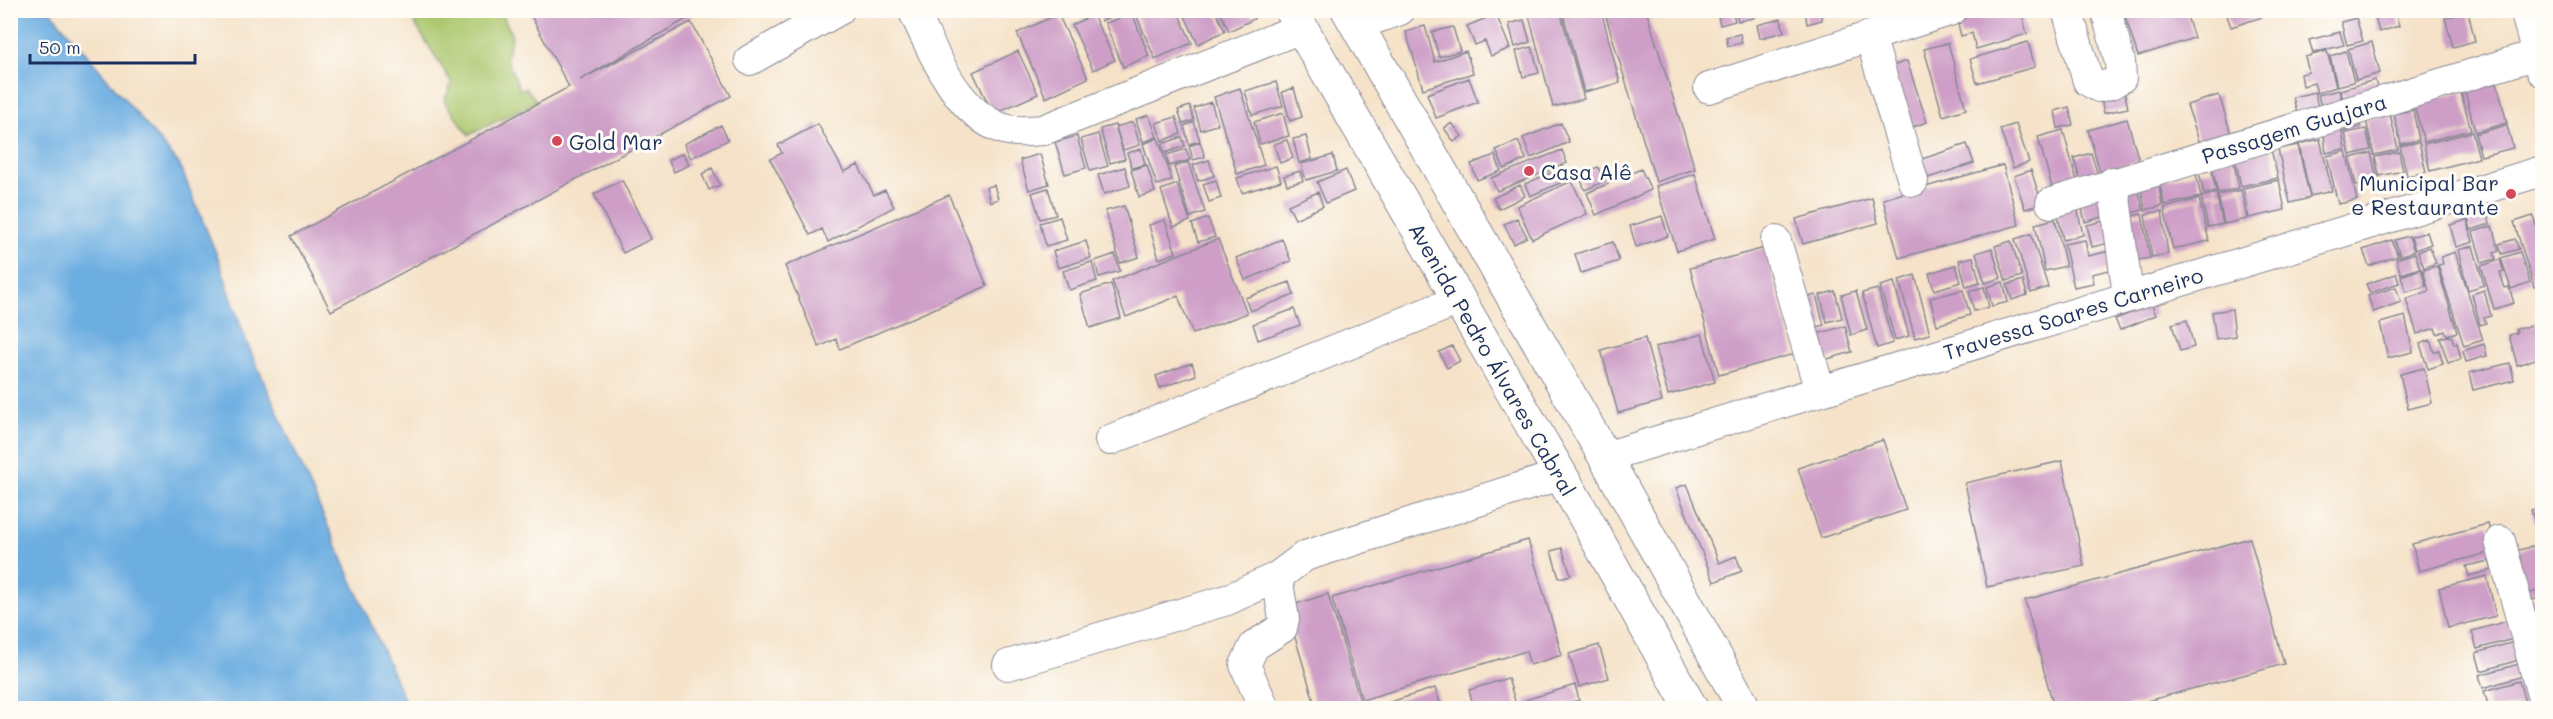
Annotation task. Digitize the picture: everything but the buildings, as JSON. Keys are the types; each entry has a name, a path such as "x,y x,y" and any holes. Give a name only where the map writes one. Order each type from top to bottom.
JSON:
{"main road":[{"path":"1352,18 1383,76 1605,457 1743,708"},
{"path":"1296,19 1333,24 1368,67 1383,76"},
{"name":"Avenida Pedro Álvares Cabral","path":"1296,19 1560,475 1691,708"}],"street":[{"path":"750,60 839,10"},
{"path":"913,10 947,76 964,100 983,119 1002,128 1022,132 1043,130 1296,19"},
{"path":"1352,18 1400,10"},
{"path":"1709,88 1952,10"},
{"path":"2067,10 2088,81 2099,87 2121,78 2120,62 2106,10"},
{"path":"2525,10 2540,63"},
{"path":"1870,36 1912,181"},
{"name":"Passagem Guajara","path":"2051,203 2113,182 2540,63"},
{"name":"Travessa Soares Carneiro","path":"1605,457 2542,171"},
{"path":"2113,182 2128,296"},
{"path":"1776,242 1820,391"},
{"path":"1110,440 1459,300"},
{"path":"1008,665 1227,600 1277,577 1305,556 1326,548 1560,475"},
{"path":"2500,542 2542,695"},
{"path":"1262,703 1245,665 1254,646 1281,628 1284,619 1277,577"}],"green space":[{"path":"407,11 501,11 512,36 506,58 520,90 526,88 537,101 469,135 444,101 452,83"}],"water":[{"path":"10,11 50,11 179,164 219,260 244,336 405,701 412,708 11,708"}],"place":[{"name":"Gold Mar","path":"557,141"},
{"name":"Casa Alê","path":"1529,171"},
{"name":"Municipal Bar e Restaurante","path":"2511,194"}]}
